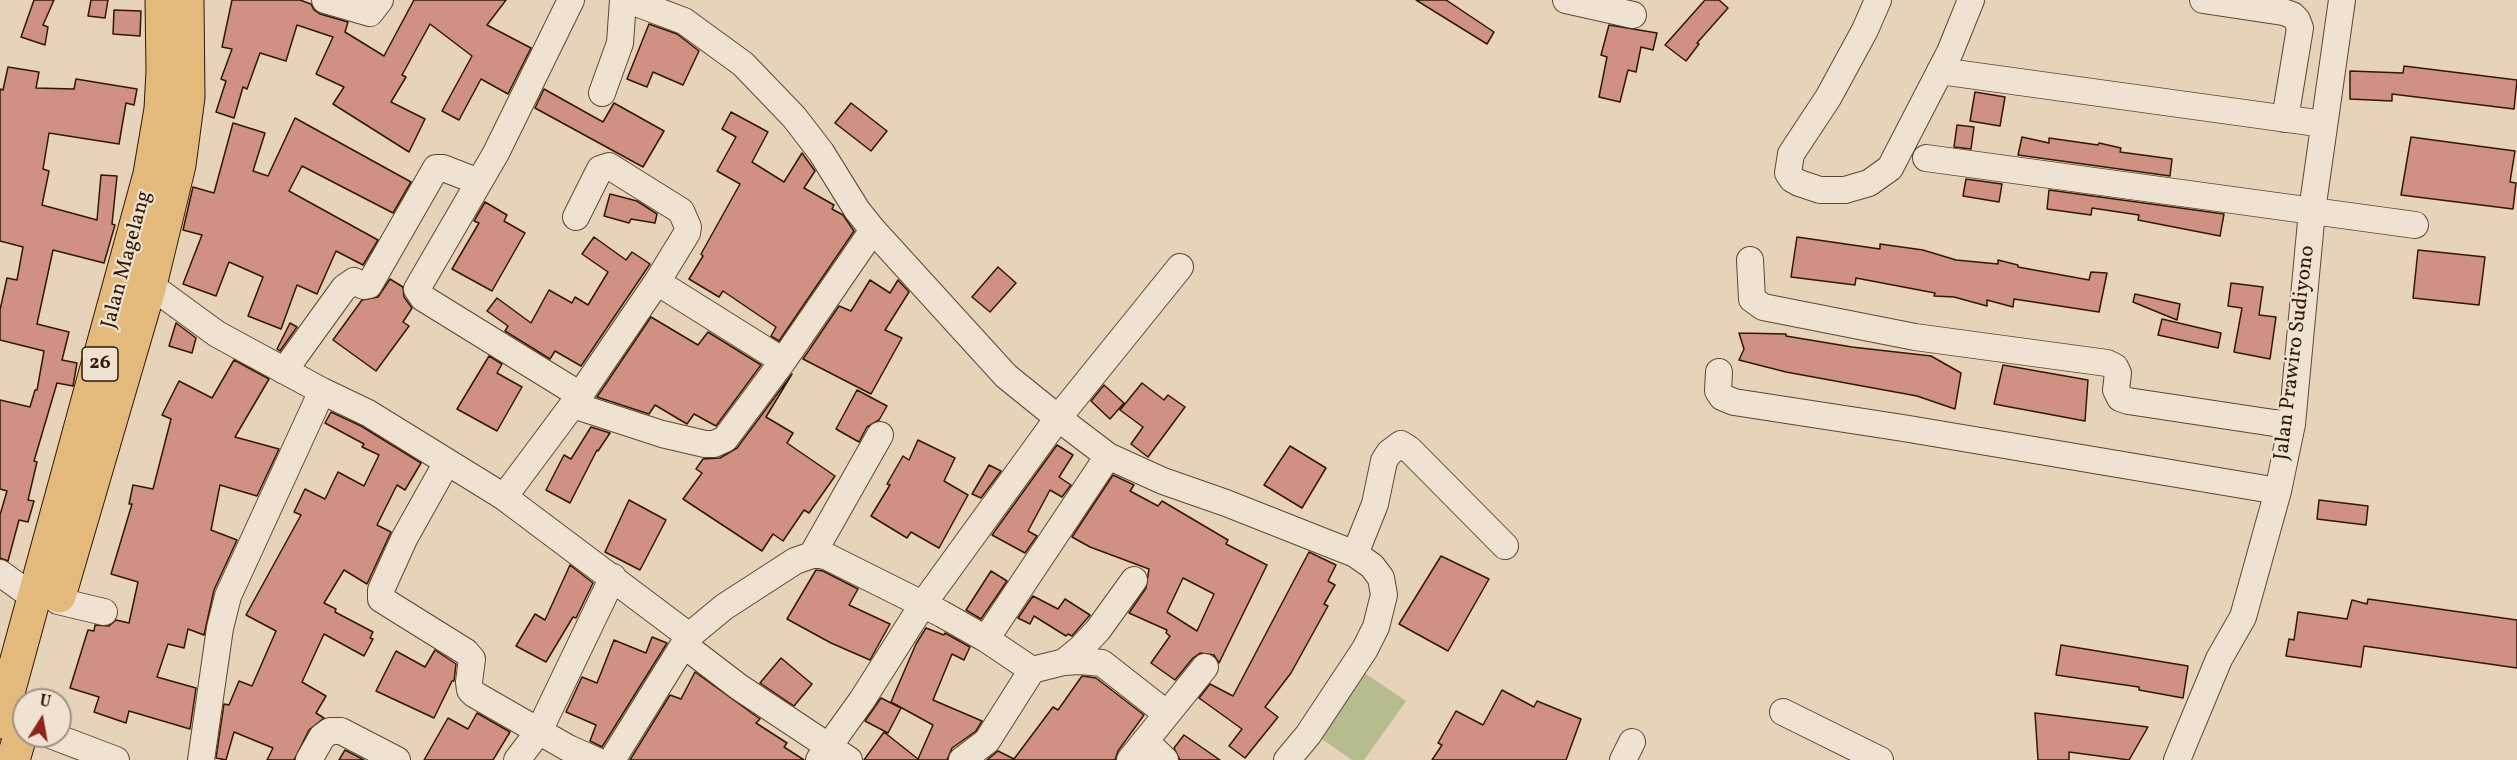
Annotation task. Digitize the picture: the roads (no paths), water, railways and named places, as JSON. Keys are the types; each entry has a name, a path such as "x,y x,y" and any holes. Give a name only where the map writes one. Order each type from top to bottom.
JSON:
{"highway":[{"name":"Jalan Magelang","path":"32,688 47,600 150,174 161,109 162,0"},
{"name":"Jalan Magelang","path":"0,722 47,600 150,285 179,165 185,129 189,66 187,0"}],"street":[{"path":"325,0 370,13 380,0"},
{"path":"571,0 496,153 417,291 423,298 576,400 662,434 714,444 725,439 783,361 873,230"},
{"path":"602,93 620,43 622,0"},
{"path":"628,0 684,21 743,64 794,117 873,230 1006,376 1058,418 1108,456 1164,481 1355,554 1372,566 1381,579 1384,595 1376,627 1365,649 1308,735 1287,760"},
{"path":"1566,0 1633,15"},
{"path":"1878,0 1828,98 1791,154 1788,172 1792,179 1820,190 1845,190 1869,183 1890,168 1940,71 1971,0"},
{"path":"2203,0 2283,12 2297,20 2300,28 2285,119"},
{"name":"Jalan Prawiro Sudiyono","path":"2177,760 2219,659 2243,617 2278,491 2292,424 2313,211 2342,0"},
{"path":"1940,71 2324,124"},
{"path":"1926,158 2415,225"},
{"path":"504,497 576,400 657,282 687,233 688,226 681,211 609,166 600,169 576,217"},
{"path":"285,371 344,288 354,281 364,286 369,285 436,168 443,168 479,182"},
{"path":"1750,260 1752,299 1762,307 1915,337 2107,363 2115,367 2118,373 2116,390 2120,398 2128,401 2292,424"},
{"path":"823,753 862,700 923,604 1058,418 1180,267"},
{"path":"657,282 783,361"},
{"path":"150,285 217,333 322,391 368,413 504,497 613,577 739,687 823,753 849,760"},
{"path":"1719,372 1718,391 1722,397 1734,402 2278,491"},
{"path":"201,760 220,628 228,596 322,391"},
{"path":"812,555 880,435"},
{"path":"1355,554 1375,504 1384,461 1389,453 1401,444 1409,449 1505,546"},
{"path":"986,639 1108,456"},
{"path":"447,462 404,539 381,590 381,599 472,658 470,690 539,731 595,760"},
{"path":"612,760 687,640 724,607 795,561 812,555 828,557 923,604 986,639 1032,670"},
{"path":"0,573 47,600 104,612"},
{"path":"517,760 539,731 613,577"},
{"path":"1064,662 1098,630 1134,580"},
{"path":"962,760 987,741 1032,670 1064,662 1101,663 1167,714"},
{"path":"1165,760 1137,750 1205,667"},
{"path":"1783,712 1880,760"},
{"path":"309,760 322,737 330,731 340,731 397,760"},
{"path":"72,743 116,760"}]}
